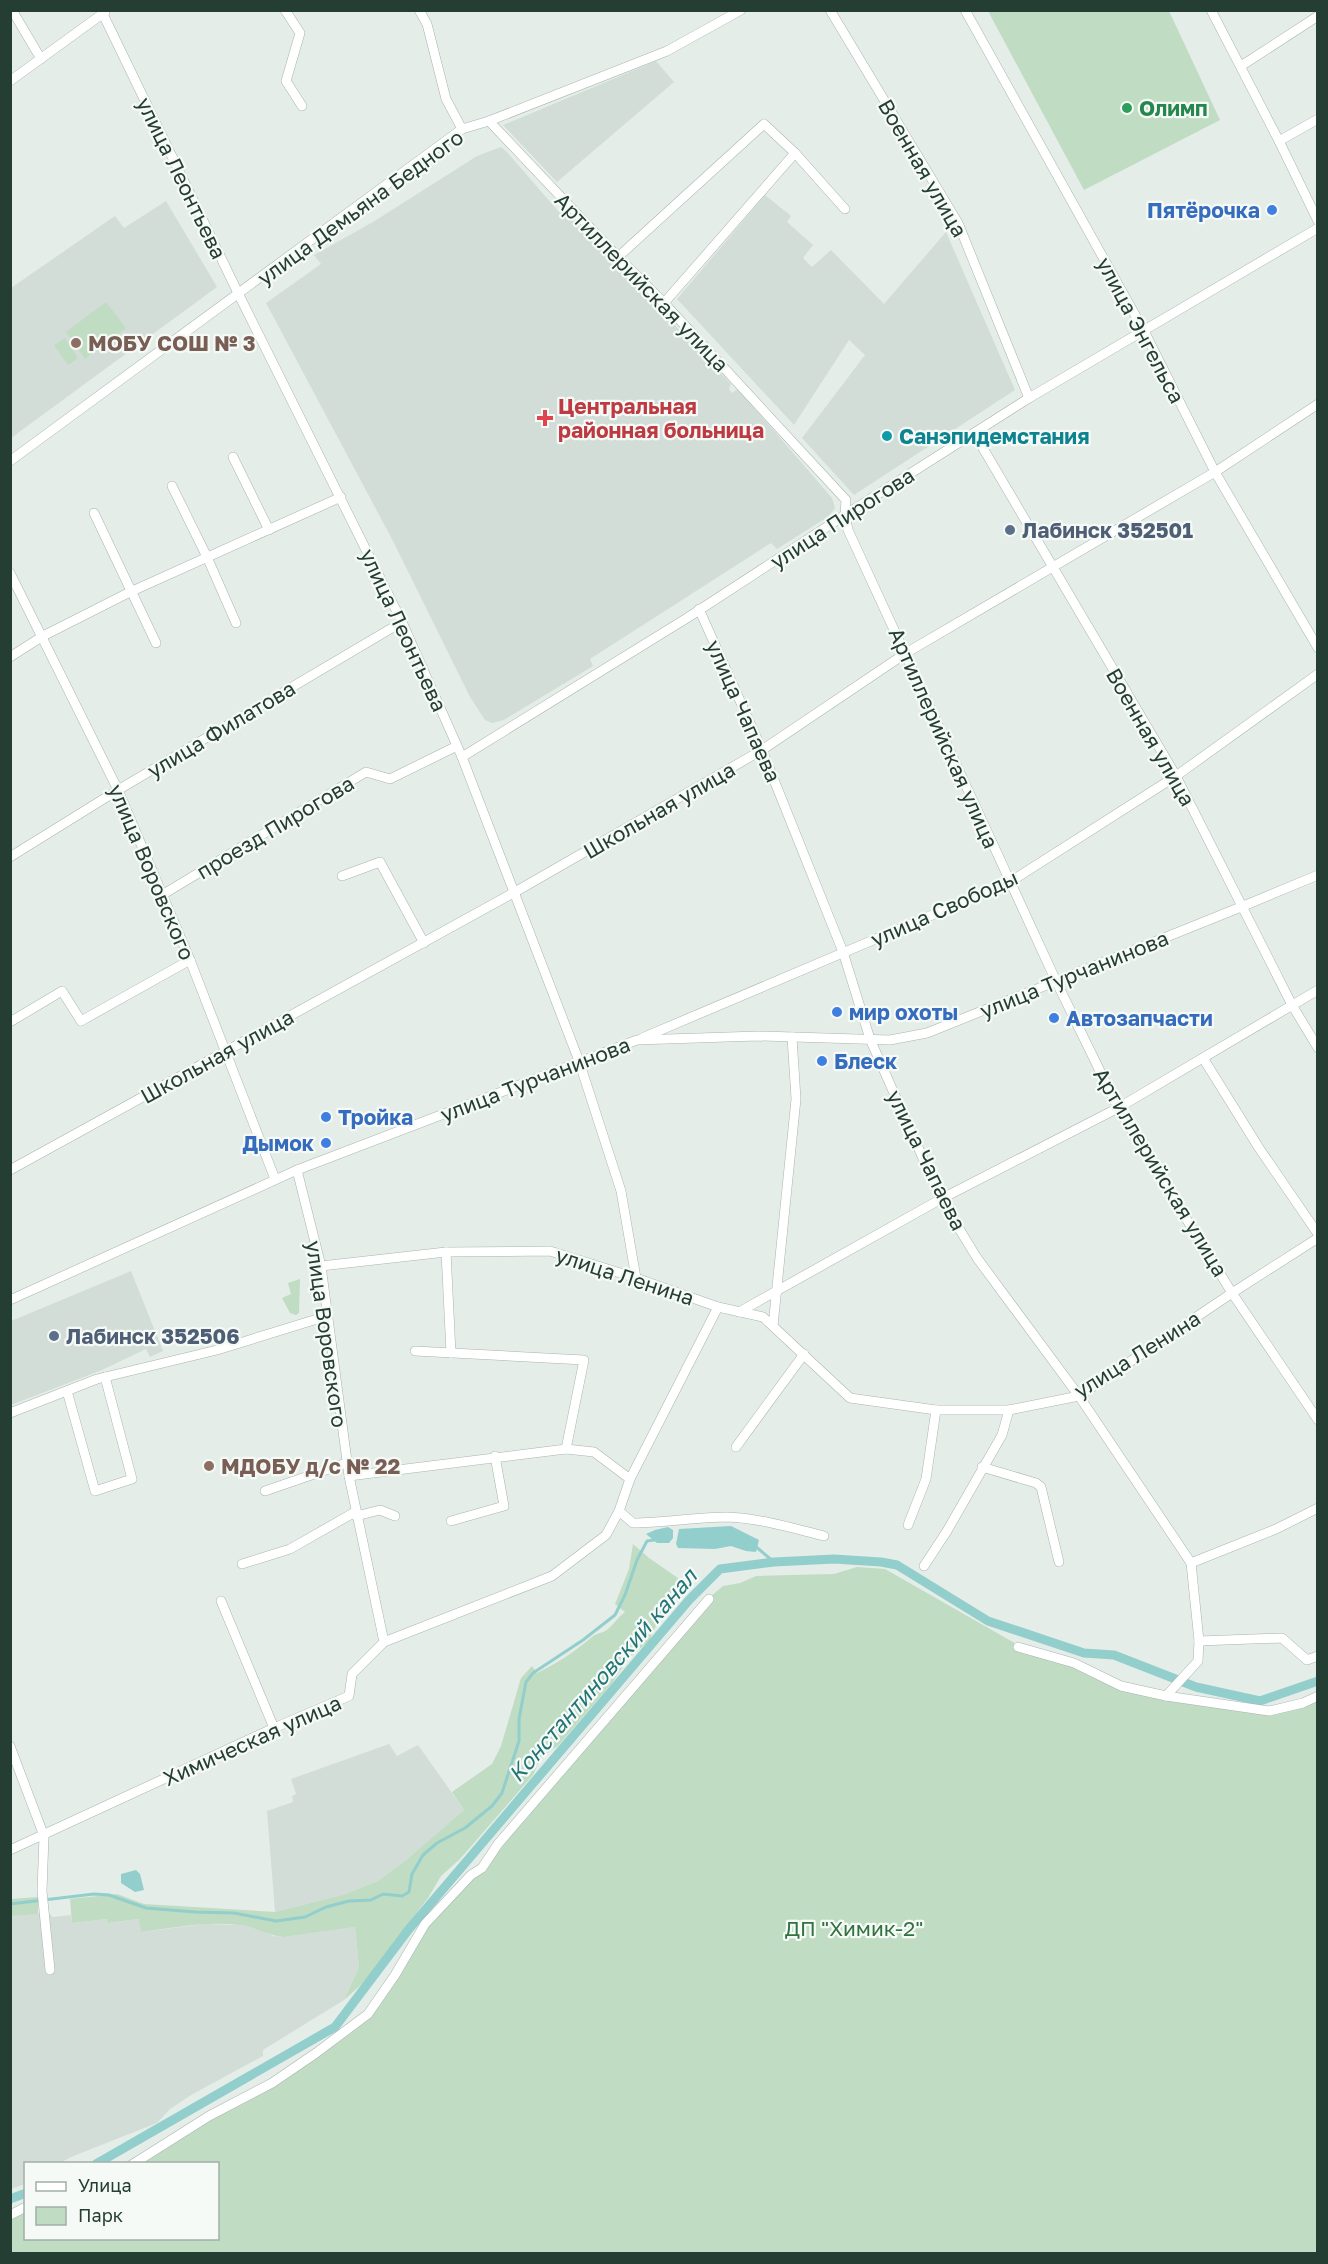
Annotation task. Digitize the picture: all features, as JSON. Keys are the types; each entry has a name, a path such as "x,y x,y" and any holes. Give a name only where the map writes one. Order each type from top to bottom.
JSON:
{"street":[{"path":"12,10 41,59"},
{"path":"285,10 300,33 286,81 302,106"},
{"path":"419,10 427,24 446,99 462,129"},
{"name":"улица Демьяна Бедного","path":"10,461 462,129 489,121 667,51 741,10"},
{"name":"Военная улица","path":"830,10 958,223 1029,398"},
{"name":"улица Энгельса","path":"965,10 1144,331 1215,472 1317,648"},
{"path":"1211,10 1279,141 1317,221"},
{"path":"10,81 104,12"},
{"name":"улица Леонтьева","path":"104,12 239,295 402,622 462,757 579,1061 621,1191 636,1278"},
{"path":"1241,66 1317,15"},
{"path":"1279,141 1317,119"},
{"name":"Артиллерийская улица","path":"489,121 664,303 846,500 845,515 848,530 1056,981 1118,1108 1232,1293 1317,1420"},
{"path":"618,257 764,124 795,153 845,209"},
{"path":"664,303 795,153"},
{"name":"улица Пирогова","path":"462,757 1029,398 1317,228"},
{"name":"Школьная улица","path":"10,1170 424,943 762,750 906,653 1215,472 1317,404"},
{"name":"Военная улица","path":"974,433 1176,776 1241,907 1317,1048"},
{"path":"233,457 269,530"},
{"path":"172,486 236,623"},
{"path":"10,657 43,636 130,592 341,496"},
{"path":"94,513 156,644"},
{"name":"улица Воровского","path":"10,573 118,790 190,960 275,1179"},
{"name":"улица Чапаева","path":"699,609 762,750 843,952 870,1039 941,1199 977,1258 1079,1396 1191,1563 1199,1641"},
{"name":"улица Филатова","path":"10,857 118,790 402,622"},
{"name":"улица Свободы","path":"637,1040 1010,882 1176,776 1317,674"},
{"name":"проезд Пирогова","path":"162,895 366,772 390,778 457,746"},
{"path":"342,876 380,862 424,943"},
{"name":"улица Турчанинова","path":"10,1300 275,1179 637,1040 758,1036 890,1040 927,1033 1317,875"},
{"path":"10,1022 62,991 81,1022 190,960"},
{"path":"739,1312 941,1199 1118,1108 1317,990"},
{"path":"773,1326 796,1099 792,1037"},
{"path":"1203,1058 1317,1236"},
{"name":"улица Воровского","path":"297,1170 321,1266 346,1462 384,1641"},
{"name":"улица Ленина","path":"321,1266 446,1252 550,1251 718,1307 763,1317 850,1398 936,1410 1009,1410 1079,1396 1317,1236"},
{"path":"446,1252 451,1353"},
{"name":"Химическая улица","path":"10,1850 274,1728 349,1696 352,1674 384,1641 552,1576 606,1535 619,1511 630,1479 718,1307"},
{"path":"10,1413 105,1377 217,1350 327,1316"},
{"path":"415,1351 584,1360 566,1449"},
{"path":"736,1447 804,1354"},
{"path":"67,1391 95,1491 132,1479 105,1377"},
{"path":"908,1525 926,1479 936,1410"},
{"path":"924,1566 947,1532 1002,1435 1009,1410"},
{"path":"349,1476 495,1456 566,1449 594,1452 630,1479"},
{"path":"452,1521 504,1506 495,1456"},
{"path":"265,1491 346,1462"},
{"path":"982,1467 1036,1482 1041,1487 1059,1562"},
{"path":"1191,1563 1276,1529 1317,1508"},
{"path":"242,1564 290,1549 356,1514 380,1510 395,1516"},
{"path":"619,1511 633,1523 662,1523 726,1517 778,1524 824,1536"},
{"path":"135,2162 209,2116 272,2083 316,2054 368,2014 395,1975 425,1924 471,1875 482,1868 498,1844 710,1599"},
{"path":"221,1601 274,1728"},
{"path":"1166,1696 1197,1661 1199,1641 1282,1638 1307,1659 1317,1656"},
{"path":"1018,1647 1074,1663 1121,1686 1166,1696 1269,1711 1303,1703 1317,1696"},
{"path":"10,1746 44,1836 42,1891 50,1970"},
{"path":"10,2215 24,2208"}],"shaded area":[{"path":"656,61 674,82 557,182 503,125"},
{"name":"Центральная районная больница","path":"501,147 559,212 566,211 731,384 729,389 732,393 738,389 832,498 835,508 829,516 777,549 771,543 590,659 593,666 504,720 492,723 485,720 470,697 393,541 266,303 321,264 314,255 373,222 477,156"},
{"path":"765,195 791,216 787,222 813,245 803,258 812,267 831,250 884,304 946,232 1015,390 854,495 802,438 865,355 849,340 794,425 677,299"},
{"name":"МОБУ СОШ № 3","path":"166,201 217,287 11,438 11,288 115,216 124,228"},
{"path":"131,1271 163,1351 150,1357 146,1349 102,1370 11,1405 11,1321"},
{"path":"389,1744 397,1756 418,1745 464,1810 378,1881 342,1895 275,1912 267,1811 293,1802 292,1796 296,1794 291,1779"},
{"path":"48,1913 53,1917 71,1915 72,1923 108,1919 109,1923 140,1919 141,1932 205,1924 240,1925 260,1929 273,1936 284,1937 355,1927 359,1967 344,2000 263,2050 263,2056 191,2095 170,2109 157,2123 62,2162 24,2162 24,2184 11,2189 11,1916"}],"green space":[{"name":"Олимп","path":"988,11 1169,11 1220,120 1084,190"},
{"path":"106,302 126,328 85,359 66,332"},
{"path":"65,338 78,358 68,365 54,345"},
{"path":"300,1279 299,1313 296,1315 290,1313 282,1298 291,1294 288,1283"},
{"path":"633,1544 678,1578 649,1641 628,1659 612,1683 558,1746 541,1757 533,1775 460,1859 441,1876 428,1898 363,1983 344,2000 359,1967 355,1927 284,1937 245,1926 227,1924 190,1925 141,1932 139,1919 108,1923 107,1919 72,1923 70,1899 117,1894 144,1904 275,1912 342,1895 378,1881 464,1810 452,1792 492,1764 501,1746 521,1678 532,1666 537,1673 552,1665 606,1630 625,1612 615,1604 629,1569"},
{"name":"ДП \"Химик-2\"","path":"857,1567 885,1569 1018,1645 1121,1684 1269,1710 1317,1694 1317,2253 11,2254 10,2215 24,2213 24,2240 219,2240 219,2162 126,2162 239,2098 323,2046 367,2013 424,1922 481,1866 710,1597 723,1586 740,1583 756,1576 834,1574"},
{"path":"38,1897 38,1914 11,1916 11,1899"}],"water":[{"path":"731,1526 759,1540 756,1552 731,1546 715,1549 678,1548 676,1544 679,1529"},
{"path":"668,1527 673,1530 673,1538 669,1543 657,1543 646,1534 655,1530"},
{"path":"136,1870 140,1874 144,1890 135,1892 121,1883 121,1874"}],"waterway":[{"path":"10,1904 94,1894 109,1895 146,1908 234,1913 276,1921 305,1917 326,1907 349,1901 371,1900 383,1894 402,1896 409,1892 412,1874 423,1855 437,1843 465,1828 492,1806 502,1793 519,1741 519,1719 526,1682 533,1673 583,1640 615,1615 625,1595 637,1560 647,1541 654,1540"},
{"path":"755,1546 774,1562"},
{"name":"Константиновский канал","path":"99,2162 335,2027 409,1929 689,1600 720,1569 774,1562 834,1559 881,1562 897,1565 988,1621 1084,1653 1114,1655 1196,1687 1260,1701 1318,1681"},
{"name":"Константиновский канал","path":"10,2199 24,2194"}],"place":[{"name":"Олимп","path":"1127,108"},
{"name":"Пятёрочка","path":"1272,210"},
{"name":"МОБУ СОШ № 3","path":"76,343"},
{"name":"Центральная районная больница","path":"545,418"},
{"name":"Санэпидемстания","path":"887,436"},
{"name":"Лабинск 352501","path":"1010,530"},
{"name":"мир охоты","path":"837,1012"},
{"name":"Автозапчасти","path":"1054,1018"},
{"name":"Блеск","path":"822,1061"},
{"name":"Тройка","path":"326,1117"},
{"name":"Дымок","path":"326,1143"},
{"name":"Лабинск 352506","path":"54,1336"},
{"name":"МДОБУ д/с № 22","path":"209,1466"}]}
